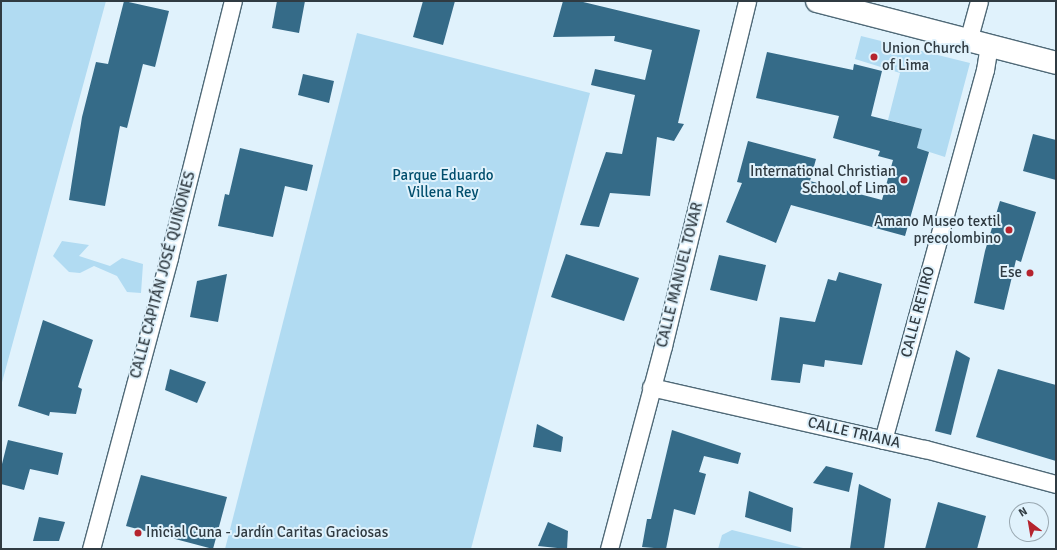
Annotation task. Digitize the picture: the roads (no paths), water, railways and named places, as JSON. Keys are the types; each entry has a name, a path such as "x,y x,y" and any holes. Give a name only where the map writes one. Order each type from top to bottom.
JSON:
{"street":[{"name":"CALLE CAPITÁN JOSÉ QUIÑONES","path":"91,549 169,257 233,1"},
{"name":"CALLE MANUEL TOVAR","path":"609,549 652,387 747,1"},
{"path":"817,1 1056,62"},
{"name":"CALLE RETIRO","path":"883,440 985,70 979,43 979,1"},
{"name":"CALLE TRIANA","path":"652,387 883,440 1056,484"}],"place":[{"name":"Union Church of Lima","path":"874,57"},
{"name":"International Christian School of Lima","path":"904,180"},
{"name":"Amano Museo textil precolombino","path":"1009,230"},
{"name":"Ese","path":"1030,273"},
{"name":"Inicial Cuna - Jardín Caritas Graciosas","path":"138,533"}],"park label":[{"name":"Parque Eduardo Villena Rey","path":"443,184"}]}
